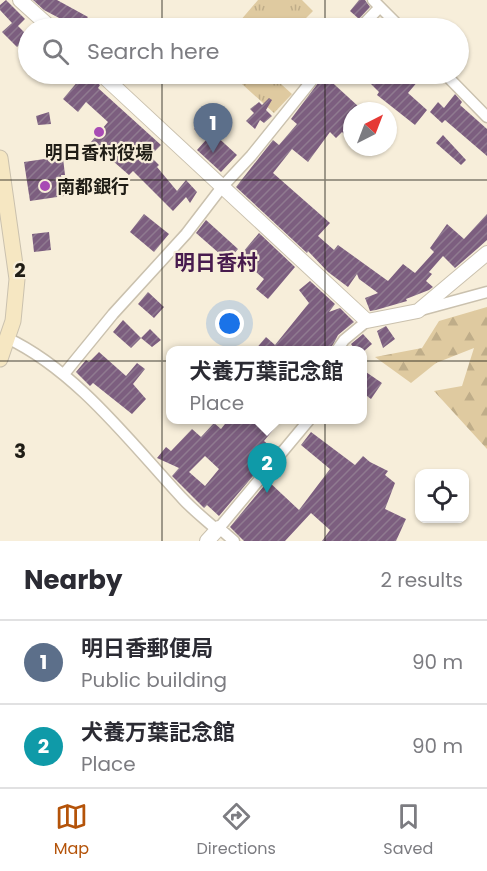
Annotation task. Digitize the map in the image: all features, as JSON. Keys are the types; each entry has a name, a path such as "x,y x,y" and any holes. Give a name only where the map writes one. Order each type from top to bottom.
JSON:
{"main road":[{"path":"0,158 17,279 13,321 0,359"}],"street":[{"path":"23,1 41,18"},
{"path":"366,18 376,3 391,18"},
{"path":"112,84 367,321"},
{"path":"64,374 113,314 186,234 310,84"},
{"path":"455,84 487,117"},
{"path":"418,311 487,253"},
{"path":"340,346 367,321 418,311 487,292"},
{"path":"7,338 25,347 64,374 148,459 184,500 234,541"},
{"path":"207,541 306,424"}],"green space":[{"path":"258,0 302,0 313,11 306,18 243,18"},
{"path":"242,84 281,84 292,94 274,113"},
{"path":"487,307 487,449 434,391 462,386 474,348 436,363 411,383 375,357 422,348 439,321"}],"building":[{"path":"6,0 24,18 18,18 17,47 2,32 12,23 0,10 0,5"},
{"path":"33,0 57,0 88,17 59,18 44,10"},
{"path":"359,0 365,0 370,7 360,18 350,11"},
{"path":"76,84 99,84 98,88 161,145 150,156 177,191 186,180 197,192 190,203 186,197 173,211 133,171 129,175 91,142 108,122 86,102 78,112 63,99"},
{"path":"317,84 334,84 354,102 343,102 343,133 336,138 330,132 308,162 292,149 273,173 330,223 318,236 334,250 338,245 388,281 403,264 415,273 434,252 430,248 447,224 464,239 487,214 487,240 455,268 443,256 429,272 432,274 426,281 433,287 429,290 406,299 407,301 370,311 365,298 378,293 359,279 357,274 348,287 328,272 308,251 307,253 236,187 273,140 279,145 297,124 291,119"},
{"path":"371,84 416,84 408,93 427,110 415,125 397,111 397,102 386,102 377,95 379,92"},
{"path":"455,94 462,102 460,105 487,129 487,156 445,120 442,123 430,112 438,102 444,108"},
{"path":"269,98 272,100 266,110 272,116 264,123 260,120 255,129 246,121 254,113 250,109 259,102 262,105"},
{"path":"49,112 51,124 38,125 36,116"},
{"path":"201,122 237,155 221,172 197,150 206,140 194,129"},
{"path":"443,135 466,160 461,165 436,143"},
{"name":"南都銀行","path":"63,158 65,175 61,175 64,196 30,201 24,162"},
{"path":"144,214 169,234 154,252 130,232"},
{"path":"206,220 238,249 228,261 196,233"},
{"path":"49,232 51,250 34,252 32,234"},
{"path":"259,233 295,267 268,299 256,289 264,279 238,258"},
{"path":"310,281 335,304 329,312 340,308 354,322 338,335 332,346 258,346 266,337 275,345 309,303 299,290"},
{"path":"148,292 164,307 154,318 138,304"},
{"path":"123,320 141,338 131,348 113,332"},
{"path":"386,326 395,339 383,348 377,331"},
{"path":"150,329 161,340 152,347 141,338"},
{"path":"363,334 372,344 367,348 367,346 352,346 351,344"},
{"path":"99,352 126,376 137,363 145,369 133,384 146,399 132,414 93,383 90,386 76,372 86,360 89,362"},
{"path":"367,373 382,383 371,399 367,396"},
{"path":"215,424 221,429 225,424 278,424 264,441 275,450 219,516 207,505 204,508 172,476 179,468 157,458 166,447 171,451 192,429 201,437","holes":["205,456 219,469 205,486 189,472"]},
{"path":"311,432 355,465 363,456 388,471 385,475 395,483 385,509 406,519 396,541 322,541 330,530 311,513 285,541 244,541 230,527 268,481 299,510 330,469 301,445"}],"place":[{"name":"明日香村役場","path":"99,132"},
{"name":"明日香郵便局","path":"213,153"},
{"name":"南都銀行","path":"45,186"},
{"name":"犬養万葉記念館","path":"267,493"}],"district":[{"name":"明日香村","path":"216,262"}]}
